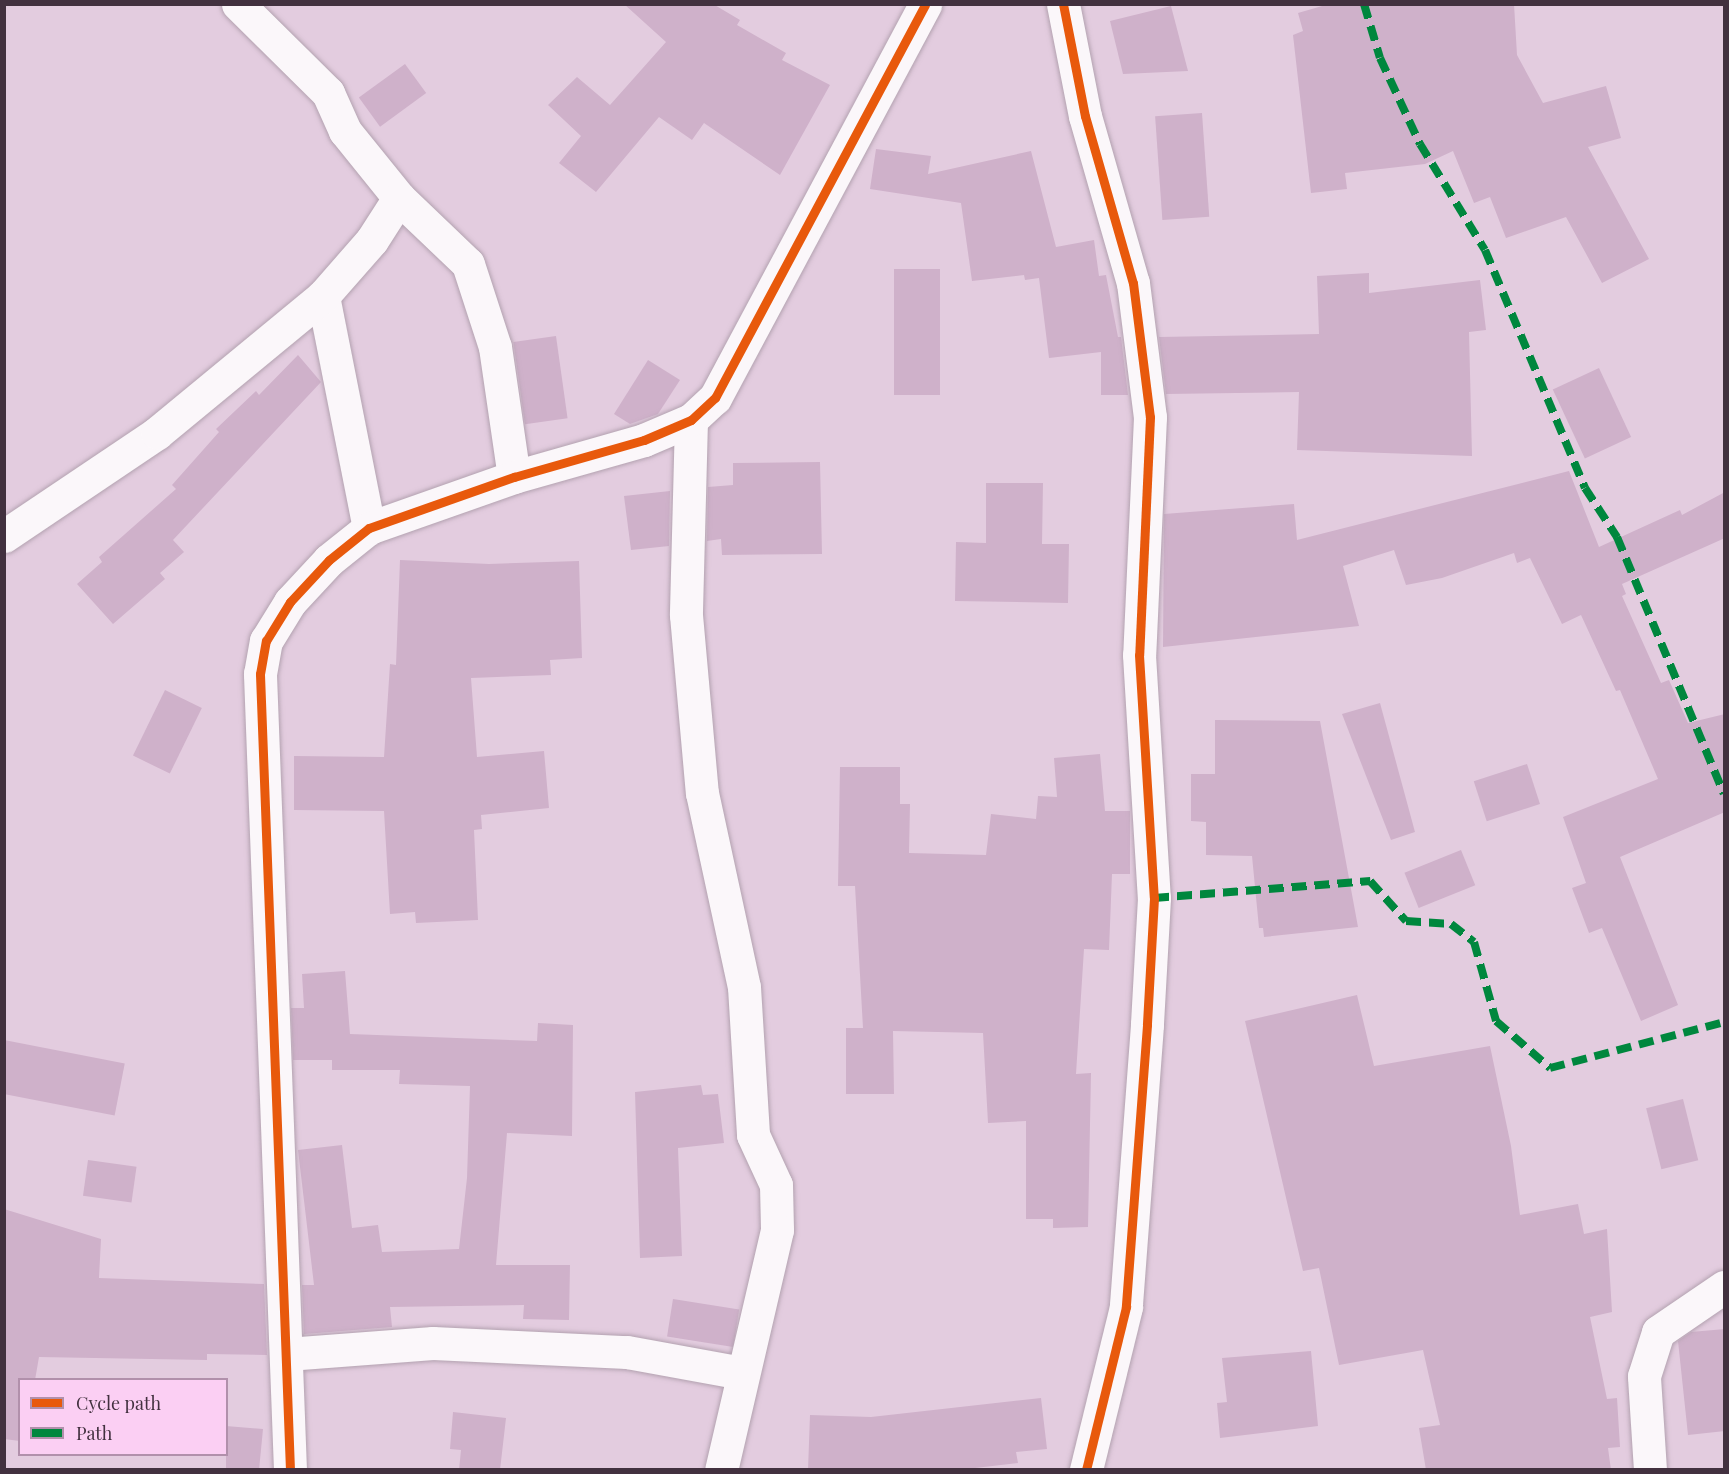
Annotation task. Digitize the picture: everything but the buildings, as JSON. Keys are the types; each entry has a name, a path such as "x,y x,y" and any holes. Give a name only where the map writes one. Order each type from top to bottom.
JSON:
{"street":[{"path":"238,4 328,93 345,131 399,198 468,264 495,346 514,477"},
{"path":"290,1470 260,674 266,641 290,602 330,560 369,528 514,477 644,440 691,420 715,398 925,4"},
{"path":"1063,4 1085,116 1133,283 1150,417 1139,655 1154,898 1147,1025 1126,1307 1086,1470"},
{"path":"4,536 158,434 323,297 372,240 399,198"},
{"path":"323,297 369,528"},
{"path":"691,420 686,615 702,793 744,987 753,1134 776,1185 777,1230 721,1470"},
{"path":"1650,1470 1644,1376 1658,1332 1725,1287"},
{"path":"287,1354 456,1344 627,1352 742,1373"}],"marked path":[{"path":"1364,4 1380,58 1420,144 1485,250 1585,488 1617,537 1724,794"},
{"path":"1154,898 1370,881 1406,921 1451,924 1474,942 1496,1021 1550,1068 1724,1022"}],"cycle path":[{"path":"290,1470 260,674 266,641 290,602 329,560 369,528 514,477 644,440 691,420 715,398 925,4"},
{"path":"1063,4 1085,116 1133,283 1150,417 1139,655 1154,898 1147,1025 1126,1307 1086,1470"}]}
